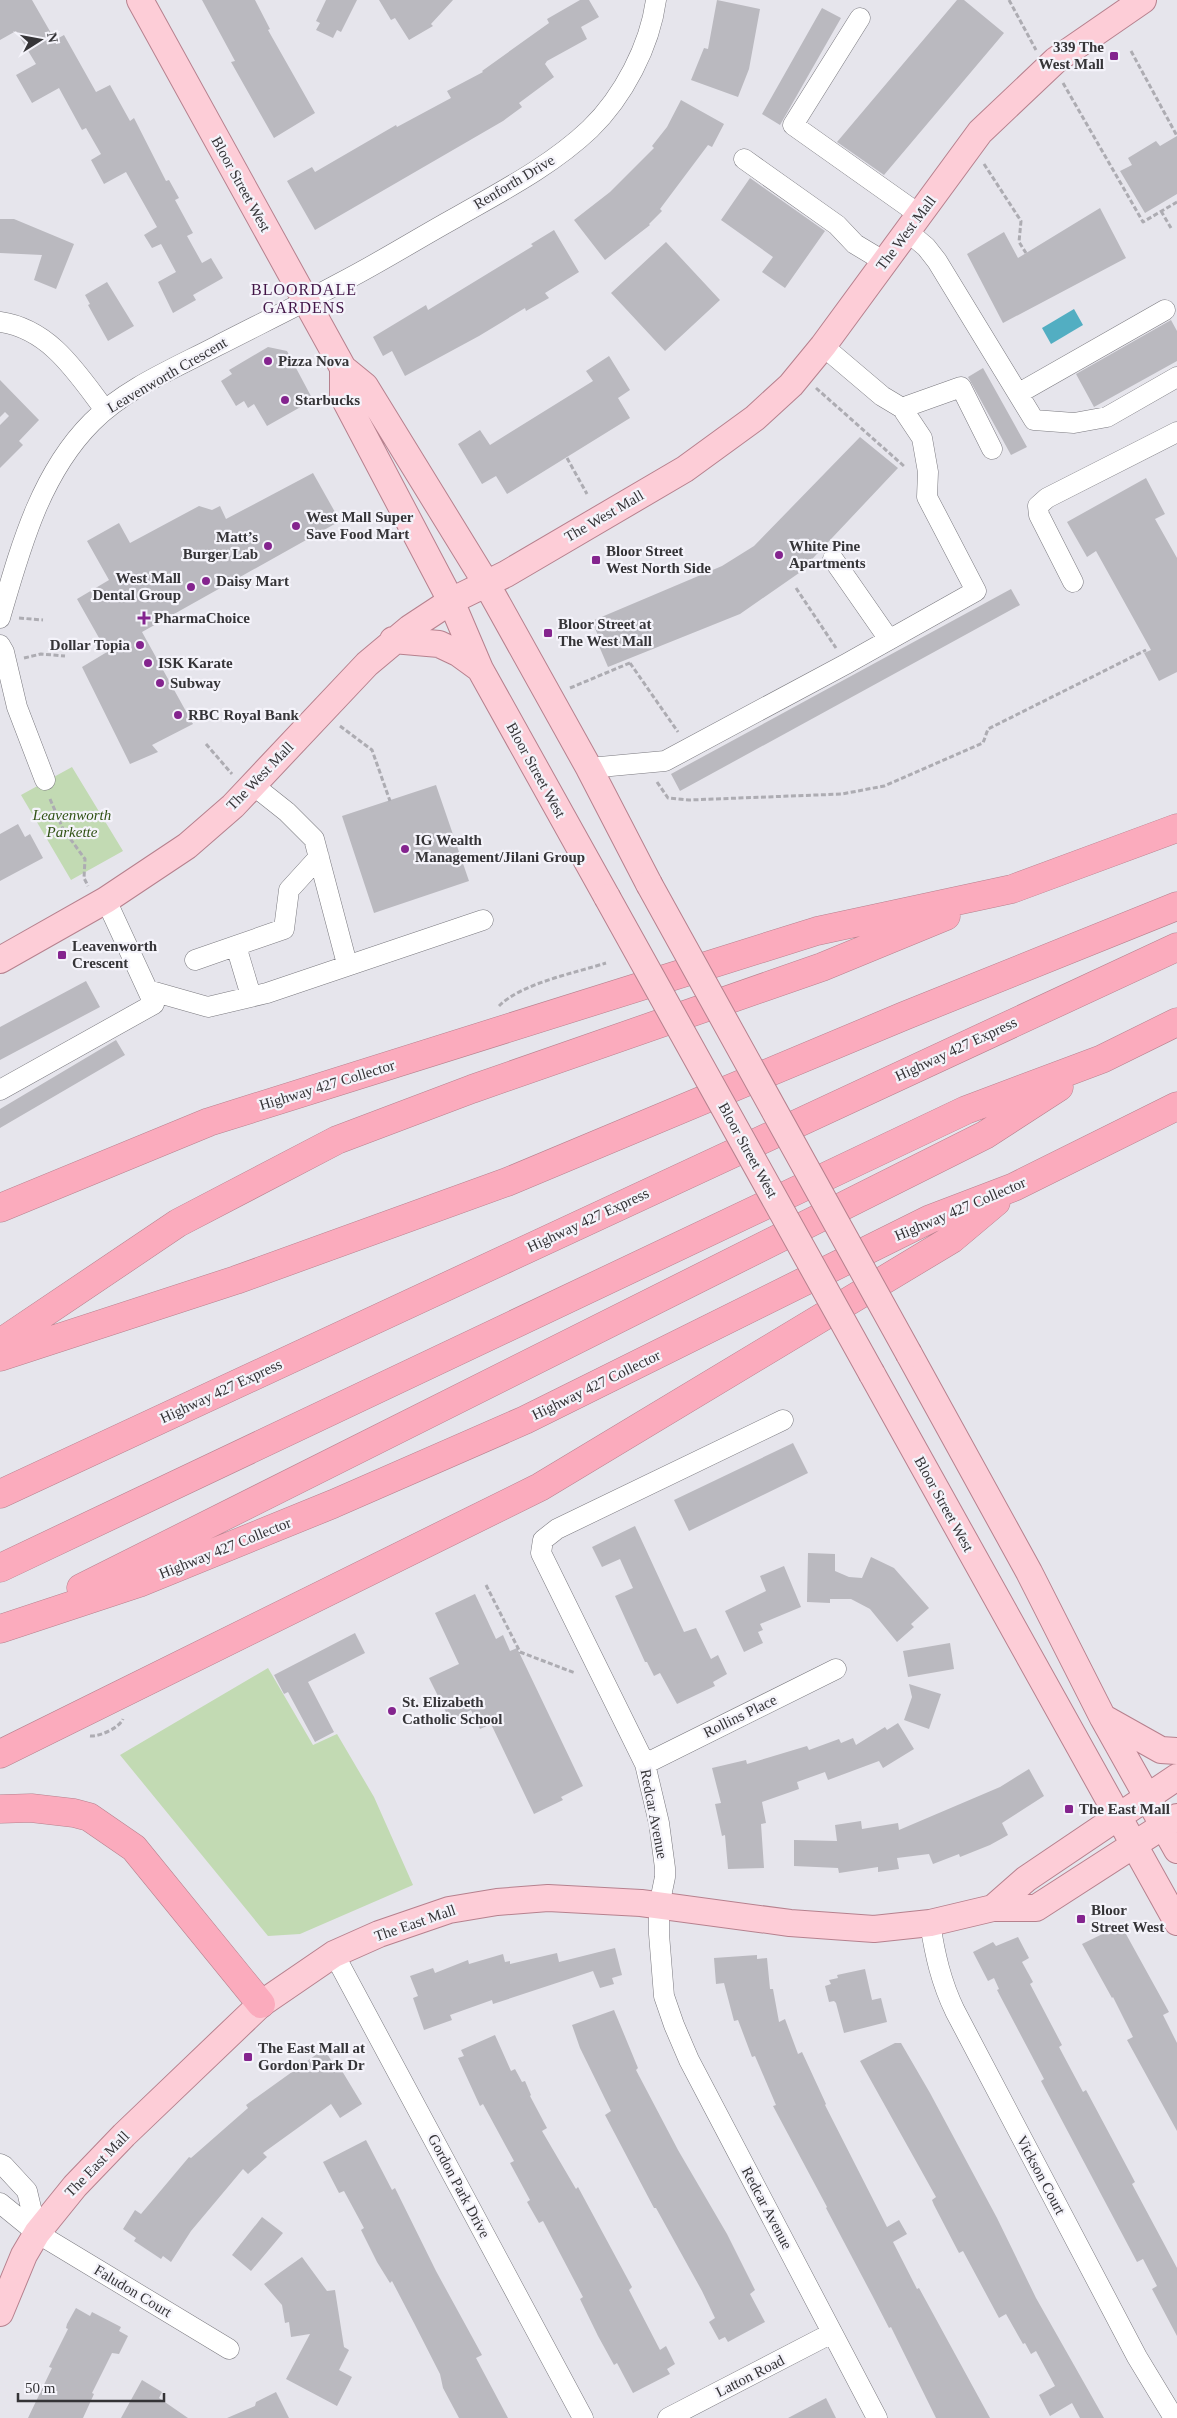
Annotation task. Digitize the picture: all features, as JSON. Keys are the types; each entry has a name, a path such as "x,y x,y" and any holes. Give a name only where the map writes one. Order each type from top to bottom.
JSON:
{"highway":[{"name":"Highway 427 Collector","path":"0,1208 209,1122 817,931 1012,889 1177,828"},
{"path":"0,1343 178,1223 337,1140 472,1089 822,967 1012,889"},
{"path":"0,1357 156,1307 384,1228 507,1182 904,1016 1177,906"},
{"name":"Highway 427 Express","path":"0,1494 1177,946"},
{"path":"0,1568 966,1110 1102,1059 1177,1022"},
{"path":"3,1628 985,1135 1102,1059"},
{"name":"Highway 427 Collector","path":"3,1628 139,1583 333,1504 516,1424 930,1219 1014,1187 1177,1106"},
{"path":"0,1754 540,1487 952,1238 1014,1187"},
{"path":"0,1809 31,1808 74,1813 89,1817 134,1848 261,2004"}],"main road":[{"name":"Bloor Street West","path":"140,0 343,368 364,386 486,583 589,768 649,884 1029,1572 1103,1718 1147,1797 1170,1821 1177,1850"},
{"name":"The West Mall","path":"0,960 101,902 187,846 220,818 250,788 367,664 393,640 451,601 506,574 685,469 755,418 800,374 823,346 980,132 1056,60 1143,0"},
{"name":"Bloor Street West","path":"343,368 343,396 451,601 480,669 1177,1922"},
{"path":"393,640 438,644 458,653 480,669"},
{"path":"1103,1718 1161,1750 1177,1751"},
{"name":"The East Mall","path":"993,1908 1026,1879 1177,1777"},
{"name":"The East Mall","path":"0,2313 24,2255 37,2233 75,2186 124,2135 261,2004 334,1954 404,1924 471,1906 556,1898 659,1906 832,1927 874,1929 930,1923 993,1908 1036,1908 1170,1821"}],"street":[{"name":"Renforth Drive","path":"306,301 517,182 566,149 591,128 615,98 628,77 651,24 656,0"},
{"path":"860,18 792,125 914,223 926,247 937,261 1034,420 1074,423 1107,416 1177,377"},
{"path":"744,159 836,225 855,244 885,262"},
{"name":"Leavenworth Crescent","path":"0,618 24,536 52,476 90,425 105,410 164,374 306,301"},
{"path":"1019,393 1165,310"},
{"path":"0,322 28,330 45,340 65,359 105,410"},
{"path":"589,768 665,761 846,664 888,638 976,590 927,497 928,472 922,438 902,408 882,396 823,346"},
{"path":"902,408 961,387 992,449"},
{"path":"1073,582 1039,516 1038,506 1047,498 1176,436"},
{"path":"833,559 888,638"},
{"path":"3,654 17,707 45,780"},
{"path":"250,788 287,812 314,840 347,964"},
{"path":"195,960 284,929 289,890 319,857"},
{"path":"101,902 151,997"},
{"path":"0,1090 151,997 208,1007 251,996 482,920"},
{"path":"236,946 251,996"},
{"name":"Redcar Avenue","path":"783,1420 556,1529 544,1540 541,1548 543,1558 645,1764 659,1823 665,1877 659,1906 662,1975 664,1996 674,2025 698,2077 877,2418"},
{"name":"Rollins Place","path":"645,1764 836,1669"},
{"name":"Vickson Court","path":"930,1923 937,1965 944,1989 1137,2357 1174,2418"},
{"name":"Gordon Park Drive","path":"334,1954 583,2418"},
{"path":"0,2164 26,2191 37,2233"},
{"name":"Faludon Court","path":"0,2204 37,2233 229,2349"},
{"name":"Latton Road","path":"668,2418 832,2333"}],"path":[{"path":"1009,0 1036,51"},
{"path":"1131,51 1177,136"},
{"path":"1063,82 1143,222 1177,202"},
{"path":"971,145 1021,221 1020,242 1026,253"},
{"path":"1161,212 1171,228"},
{"path":"800,374 906,467"},
{"path":"567,458 587,494"},
{"path":"796,588 846,664"},
{"path":"637,763 652,773 668,798 690,800 842,794 884,786 983,743 988,729 1146,650"},
{"path":"3,654 65,656"},
{"path":"570,688 631,662 690,749"},
{"path":"321,713 372,750 390,800"},
{"path":"206,744 250,788"},
{"path":"45,780 51,803 63,829 85,859 84,878 101,902"},
{"path":"490,1034 496,1010 506,1000 544,983 606,963"},
{"path":"486,1585 520,1652 575,1673"}],"green space":[{"name":"Leavenworth Parkette","path":"72,767 123,851 71,880 21,795"},
{"path":"268,1668 313,1745 337,1734 374,1797 413,1885 300,1934 268,1936 120,1755"}],"water":[{"path":"1074,309 1083,325 1051,344 1042,328"}],"building":[{"path":"0,0 32,0 55,40 64,35 96,92 110,85 130,121 134,118 166,181 169,180 179,198 175,200 193,233 187,236 202,263 211,258 223,278 193,295 196,300 173,313 158,282 176,272 161,244 152,248 144,235 157,227 126,172 104,184 91,160 101,154 86,128 82,130 59,88 32,103 16,75 36,64 16,31 0,40"},
{"path":"202,0 255,0 270,29 268,30 315,113 274,138 231,62 235,61"},
{"path":"326,0 357,0 341,32 337,30 333,38 316,30 320,23 316,21"},
{"path":"379,0 453,0 431,24 433,26 409,40 395,18 391,20"},
{"path":"580,0 589,0 599,17 581,27 587,39 547,61 545,64 554,77 519,103 522,107 503,121 315,230 287,181 312,167 315,172 396,125 397,127 451,98 447,91 483,72 549,23 547,19"},
{"path":"717,0 760,9 749,69 738,97 691,80 704,48 708,49"},
{"path":"957,0 964,0 1004,33 884,175 837,142"},
{"path":"822,8 841,18 780,125 762,114"},
{"path":"681,100 724,124 712,147 708,145 650,225 605,260 574,220 610,192 654,148 652,146 667,127"},
{"path":"1177,136 1177,194 1145,213 1120,171 1132,165 1128,158 1156,141 1160,146"},
{"path":"750,178 825,231 785,288 762,272 773,257 721,220"},
{"path":"1100,208 1126,258 1003,323 967,254 1004,232 1018,258"},
{"path":"0,219 14,219 74,244 56,289 34,280 42,255 0,253"},
{"path":"554,230 579,272 545,293 549,298 526,311 525,308 479,336 405,376 392,351 383,356 373,337 426,305 428,310 533,246 531,244"},
{"path":"666,242 720,300 665,351 611,293"},
{"path":"107,282 134,326 108,341 88,305 90,304 85,295"},
{"path":"1171,320 1177,331 1177,361 1094,407 1076,374"},
{"path":"268,347 287,351 313,400 267,426 254,404 248,408 244,401 236,406 221,381 232,374 229,370"},
{"path":"609,356 630,390 618,398 630,418 507,494 496,476 482,484 458,444 480,430 490,445 593,381 586,371"},
{"path":"983,368 1027,447 1011,455 968,377"},
{"path":"0,380 39,420 19,441 23,445 0,468 0,425 9,416 5,412 0,417"},
{"name":"White Pine Apartments","path":"860,437 898,468 799,573 740,614 608,667 596,639 599,638 592,621 722,566 754,546"},
{"path":"313,473 340,521 142,632 193,724 152,745 158,752 130,764 82,667 107,652 77,599 109,580 87,541 119,523 130,543 199,506 212,510 220,506 226,519"},
{"path":"1146,478 1165,514 1155,519 1177,558 1177,672 1159,681 1144,653 1151,650 1096,551 1087,557 1067,522"},
{"path":"1011,589 1020,605 680,791 671,774"},
{"name":"IG Wealth Management/Jilani Group","path":"436,785 469,881 374,913 342,816"},
{"path":"18,824 25,837 30,834 43,858 0,881 0,834"},
{"path":"86,981 100,1007 0,1060 0,1027"},
{"path":"116,1040 125,1055 0,1128 0,1109"},
{"path":"793,1443 808,1473 689,1531 674,1500"},
{"path":"635,1526 684,1632 696,1628 711,1659 718,1655 727,1674 713,1682 715,1686 677,1704 660,1673 654,1676 647,1662 645,1662 615,1596 633,1588 620,1559 602,1567 592,1547"},
{"path":"808,1553 835,1554 835,1571 849,1577 862,1578 871,1557 894,1568 929,1608 911,1624 914,1627 897,1642 870,1609 851,1599 830,1599 830,1603 807,1602"},
{"path":"784,1566 801,1607 760,1624 763,1630 758,1632 763,1643 744,1652 725,1611 766,1591 760,1576"},
{"path":"475,1594 496,1639 503,1635 510,1651 517,1648 583,1786 561,1797 563,1800 534,1814 491,1724 480,1729 471,1710 450,1720 429,1678 459,1664 435,1613"},
{"path":"355,1633 365,1653 308,1682 334,1732 315,1742 288,1692 284,1694 274,1675"},
{"path":"950,1643 954,1669 908,1677 903,1651"},
{"path":"909,1684 941,1694 929,1729 904,1720 912,1697"},
{"path":"898,1723 914,1749 883,1768 879,1761 828,1780 825,1772 797,1782 799,1789 762,1802 766,1823 761,1824 764,1868 728,1869 725,1835 722,1836 715,1804 721,1803 712,1768 746,1760 747,1764 807,1746 809,1750 839,1739 841,1743 853,1738 856,1745 885,1727 887,1730"},
{"path":"1029,1769 1044,1796 1002,1823 1008,1835 990,1845 960,1857 959,1854 933,1864 929,1854 897,1858 899,1869 878,1872 878,1867 839,1873 838,1868 794,1866 794,1840 837,1841 835,1825 861,1821 862,1829 898,1823 899,1830 1000,1787"},
{"path":"1121,1925 1169,2012 1163,2015 1177,2043 1177,2131 1127,2040 1133,2037 1113,1997 1082,1944"},
{"path":"1018,1937 1029,1958 1022,1962 1033,1982 1030,1984 1062,2045 1059,2047 1083,2092 1086,2090 1135,2182 1132,2184 1177,2268 1177,2336 1152,2289 1157,2286 1143,2259 1137,2262 1041,2081 1044,2079 997,1990 999,1989 994,1978 988,1981 973,1952 993,1942 996,1946"},
{"path":"615,1948 622,1975 612,1978 614,1984 600,1988 593,1971 493,2004 492,2000 450,2015 452,2020 424,2030 413,1998 418,1996 410,1976 433,1968 435,1973 468,1960 469,1964 503,1954 505,1962 510,1961 510,1964 557,1953 559,1962"},
{"path":"757,1955 757,1959 767,1958 770,1989 773,1989 779,2022 785,2019 798,2054 802,2052 825,2105 887,2227 899,2220 907,2234 893,2242 917,2289 919,2288 990,2418 936,2418 891,2327 889,2328 773,2106 776,2105 755,2056 752,2057 738,2020 734,2021 724,1983 716,1984 714,1958"},
{"path":"865,1969 872,2000 881,1998 887,2022 844,2033 836,2003 834,2001 829,2002 825,1986 831,1984 829,1980 838,1978 837,1975"},
{"path":"614,2010 638,2068 636,2070 678,2150 727,2234 755,2290 750,2294 765,2322 728,2342 725,2337 719,2340 709,2322 715,2318 702,2291 656,2208 654,2208 605,2115 611,2111 580,2048 572,2025"},
{"path":"495,2035 511,2071 515,2069 522,2082 525,2081 530,2096 547,2128 542,2131 576,2189 578,2187 632,2287 629,2290 660,2350 666,2346 675,2364 667,2369 670,2374 633,2393 617,2363 614,2365 598,2336 580,2299 583,2297 543,2221 539,2223 527,2202 530,2200 510,2163 514,2161 483,2104 480,2106 458,2058 464,2056 461,2050"},
{"path":"895,2043 901,2043 930,2093 997,2218 1036,2298 1104,2418 1080,2418 1072,2403 1050,2416 1039,2395 1055,2386 1036,2351 1031,2354 1006,2314 999,2318 963,2251 959,2253 934,2205 932,2200 936,2197 860,2061"},
{"path":"324,2049 336,2068 339,2066 362,2104 340,2118 331,2104 263,2153 267,2157 248,2174 243,2169 191,2231 171,2262 163,2256 161,2259 134,2241 136,2238 123,2229 135,2210 141,2214 189,2157 191,2158 248,2108 246,2105"},
{"path":"366,2140 392,2190 395,2188 436,2271 482,2355 476,2358 508,2418 459,2418 443,2388 440,2374 414,2323 392,2281 390,2283 377,2262 361,2230 364,2228 344,2191 339,2193 323,2162"},
{"path":"262,2217 283,2233 251,2271 232,2255"},
{"path":"302,2257 327,2291 335,2290 344,2347 349,2350 339,2370 352,2377 337,2406 286,2379 310,2334 291,2337 289,2322 285,2323 282,2305 264,2284"},
{"path":"76,2308 90,2316 92,2312 121,2327 119,2331 128,2336 119,2354 112,2353 92,2393 94,2394 83,2418 28,2418 52,2368 49,2367 68,2329 66,2328 67,2324"},
{"path":"142,2380 162,2392 159,2398 188,2418 121,2418"},
{"path":"276,2392 289,2418 227,2418 255,2406 256,2402"},
{"path":"826,2398 836,2418 788,2418"}],"place":[{"name":"339 The West Mall","path":"1114,56"},
{"name":"Pizza Nova","path":"268,361"},
{"name":"Starbucks","path":"285,400"},
{"name":"West Mall Super Save Food Mart","path":"296,526"},
{"name":"Matt’s Burger Lab","path":"268,546"},
{"name":"White Pine Apartments","path":"779,555"},
{"name":"Bloor Street West North Side","path":"596,560"},
{"name":"Daisy Mart","path":"206,581"},
{"name":"West Mall Dental Group","path":"191,587"},
{"name":"PharmaChoice","path":"144,618"},
{"name":"Bloor Street at The West Mall","path":"548,633"},
{"name":"Dollar Topia","path":"140,645"},
{"name":"ISK Karate","path":"148,663"},
{"name":"Subway","path":"160,683"},
{"name":"RBC Royal Bank","path":"178,715"},
{"name":"IG Wealth Management/Jilani Group","path":"405,849"},
{"name":"Leavenworth Crescent","path":"62,955"},
{"name":"St. Elizabeth Catholic School","path":"392,1711"},
{"name":"The East Mall","path":"1069,1809"},
{"name":"Bloor Street West","path":"1081,1919"},
{"name":"The East Mall at Gordon Park Dr","path":"248,2057"}],"district":[{"name":"BLOORDALE GARDENS","path":"304,298"}]}
